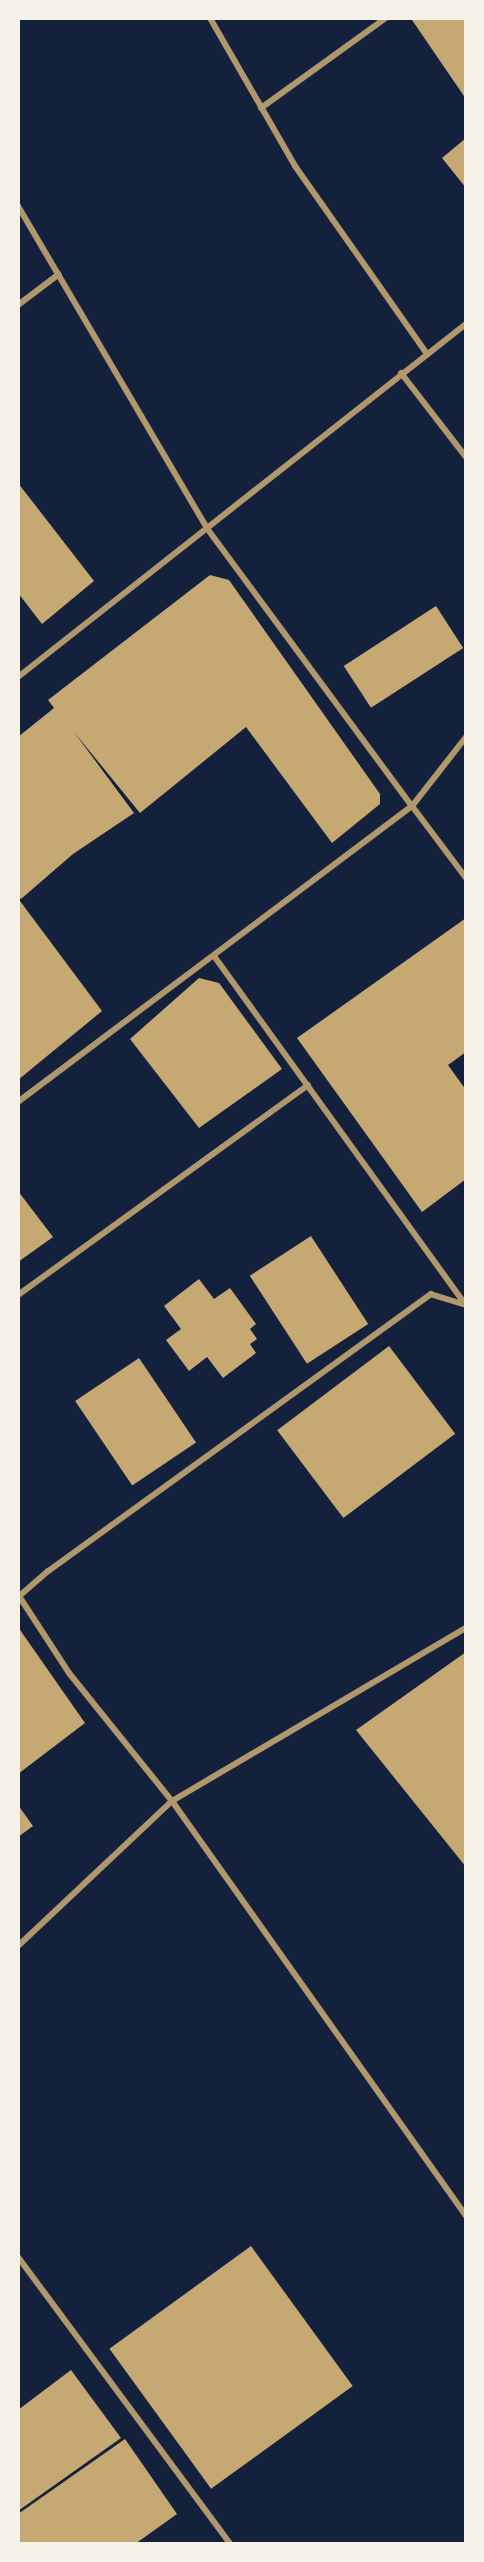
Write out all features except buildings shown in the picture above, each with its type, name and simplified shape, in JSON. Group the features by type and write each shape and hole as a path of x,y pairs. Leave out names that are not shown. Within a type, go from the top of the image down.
{"street":[{"path":"210,18 295,166 427,354"},
{"path":"261,108 386,18"},
{"path":"18,206 206,527 466,878"},
{"path":"18,305 59,274"},
{"path":"18,677 466,324"},
{"path":"401,373 466,457"},
{"path":"18,1102 412,806 466,737"},
{"path":"214,956 466,1305"},
{"path":"18,1295 308,1085"},
{"path":"466,1305 431,1294 48,1571 18,1596 69,1673 172,1801 466,2216"},
{"path":"18,1946 172,1801 466,1628"},
{"path":"18,2257 230,2544"}]}
